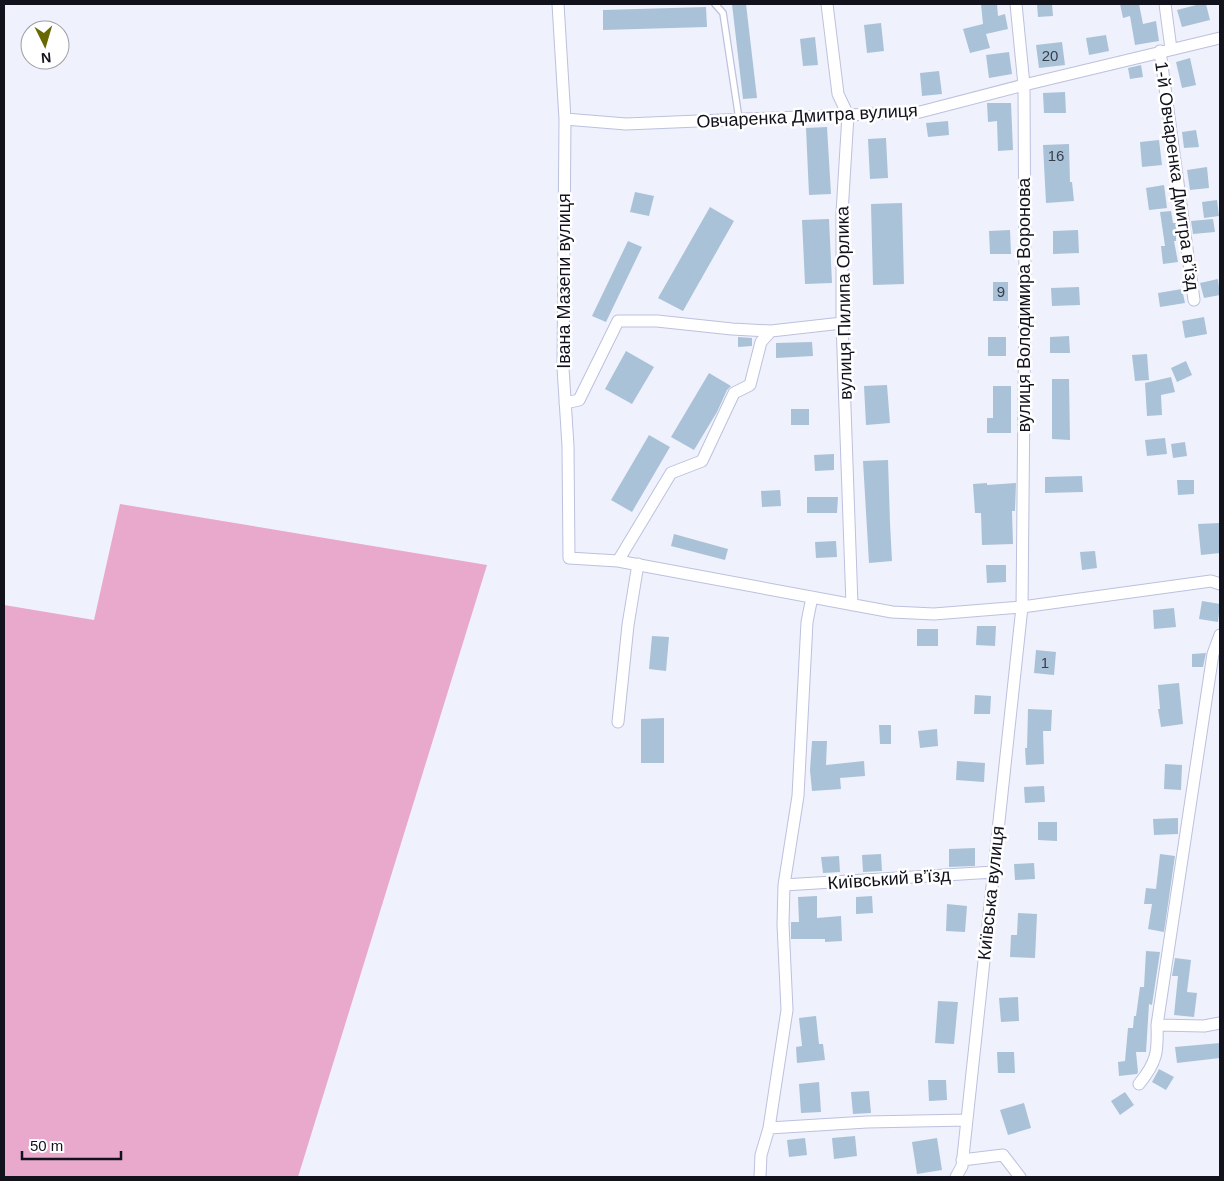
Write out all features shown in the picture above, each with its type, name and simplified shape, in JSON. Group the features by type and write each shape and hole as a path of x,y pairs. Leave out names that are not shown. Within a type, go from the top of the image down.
{"street":[{"name":"Івана Мазепи вулиця","path":"558,4 565,119 563,368 568,446 569,558 618,561"},
{"name":"вулиця Пилипа Орлика","path":"827,4 838,94 848,115 842,213 842,323 852,605"},
{"name":"вулиця Володимира Воронова","path":"1016,4 1024,85 1025,300 1022,607"},
{"path":"1165,4 1172,49"},
{"name":"Овчаренка Дмитра вулиця","path":"565,119 626,124 920,112 1160,51 1220,38"},
{"name":"1-й Овчаренка Дмитра в’їзд","path":"1160,51 1194,300"},
{"path":"565,403 579,400 618,321 657,321 771,331 842,323"},
{"path":"771,331 761,342 750,385 734,393 702,461 671,473 618,561 892,612 934,614 1022,607 1210,581 1220,584"},
{"path":"618,722 628,625 638,564"},
{"path":"760,1177 760,1156 769,1128 787,1010 783,924 784,885 798,796 807,622 812,597"},
{"name":"Київська вулиця","path":"956,1177 962,1166 1022,607"},
{"path":"1140,1084 1151,1069 1158,1046 1156,1025 1213,654 1220,635"},
{"name":"Київський в’їзд","path":"784,885 994,872"},
{"path":"1156,1025 1204,1026 1220,1023"},
{"path":"769,1128 867,1122 967,1120"},
{"path":"962,1160 1003,1155 1020,1177"}],"lane":[{"path":"715,4 723,13 739,119"}],"shaded area":[{"path":"120,504 487,565 298,1177 4,1177 4,605 94,620"}],"building":[{"path":"732,4 746,4 757,98 743,99"},
{"path":"981,4 997,4 998,16 1005,14 1008,29 986,34 990,48 970,53 963,29 983,24"},
{"path":"1037,4 1052,4 1053,16 1038,17"},
{"path":"1120,4 1139,4 1143,24 1156,21 1159,41 1135,45 1130,16 1123,18"},
{"path":"1206,4 1210,20 1182,27 1177,10"},
{"path":"706,7 707,27 603,30 603,10"},
{"path":"881,23 884,51 867,53 864,25"},
{"path":"1106,35 1109,51 1089,55 1086,38"},
{"path":"815,37 818,65 803,66 800,39"},
{"path":"1062,42 1065,65 1039,68 1036,45"},
{"path":"1009,52 1012,74 989,78 986,55"},
{"path":"1190,58 1196,85 1182,88 1176,62"},
{"path":"1141,65 1143,77 1130,79 1128,68"},
{"path":"939,71 942,94 922,96 920,73"},
{"path":"1065,92 1066,113 1044,113 1043,93"},
{"path":"987,103 1011,103 1013,150 998,151 997,121 988,122"},
{"path":"948,121 949,135 928,137 926,123"},
{"path":"827,127 831,194 809,195 806,128"},
{"path":"1196,130 1199,147 1184,148 1182,132"},
{"path":"886,138 888,178 870,179 868,139"},
{"path":"1159,140 1162,165 1142,167 1140,142"},
{"path":"1069,144 1070,182 1072,182 1074,201 1046,203 1043,145"},
{"path":"1207,167 1209,188 1190,190 1187,170"},
{"path":"1164,185 1167,208 1149,210 1146,188"},
{"path":"635,192 654,196 649,216 630,212"},
{"path":"1217,200 1219,216 1204,218 1202,202"},
{"path":"902,203 904,284 873,285 871,204"},
{"path":"710,207 734,221 683,311 658,298"},
{"path":"1171,211 1173,223 1176,223 1178,236 1176,236 1176,241 1174,241 1178,262 1163,264 1161,246 1165,246 1160,212"},
{"path":"829,219 832,283 805,284 802,220"},
{"path":"1213,219 1215,232 1193,234 1191,221"},
{"path":"1010,230 1011,254 990,254 989,231"},
{"path":"1078,230 1079,253 1053,254 1053,231"},
{"path":"628,241 642,247 606,322 592,316"},
{"path":"1218,279 1220,295 1204,298 1200,283"},
{"path":"993,282 1008,282 1008,301 993,301"},
{"path":"1079,287 1080,305 1052,306 1051,288"},
{"path":"1182,289 1185,303 1160,307 1158,293"},
{"path":"1204,317 1207,334 1185,338 1182,321"},
{"path":"1069,336 1070,353 1050,353 1050,337"},
{"path":"738,337 752,338 752,346 738,347"},
{"path":"988,337 1006,337 1006,356 988,356"},
{"path":"812,342 813,356 776,358 776,343"},
{"path":"626,351 654,367 632,404 605,389"},
{"path":"1147,354 1149,380 1135,381 1132,355"},
{"path":"1186,361 1192,375 1177,382 1171,368"},
{"path":"709,373 731,386 694,450 671,437"},
{"path":"1171,377 1175,392 1161,395 1162,415 1147,416 1145,383"},
{"path":"1052,379 1069,379 1070,440 1052,439"},
{"path":"887,385 890,423 866,425 864,386"},
{"path":"993,386 1011,386 1011,433 987,433 987,418 993,418"},
{"path":"791,409 809,409 809,425 791,425"},
{"path":"649,435 670,447 632,512 611,500"},
{"path":"1165,438 1167,454 1147,456 1145,440"},
{"path":"1185,442 1187,456 1173,458 1171,444"},
{"path":"834,454 834,470 815,471 814,455"},
{"path":"888,460 892,561 869,563 863,461"},
{"path":"1082,476 1083,492 1045,493 1045,477"},
{"path":"1177,480 1194,480 1194,494 1178,495"},
{"path":"987,483 987,485 1016,483 1015,511 1012,511 1013,544 982,545 981,513 975,513 973,484"},
{"path":"780,490 781,506 762,507 761,491"},
{"path":"807,497 838,497 837,513 807,513"},
{"path":"1220,523 1220,553 1201,555 1198,524"},
{"path":"674,534 728,549 725,560 671,546"},
{"path":"836,541 837,557 816,558 815,542"},
{"path":"1095,551 1097,568 1082,570 1080,552"},
{"path":"986,565 1006,565 1006,582 987,583"},
{"path":"1202,601 1220,604 1218,622 1199,619"},
{"path":"1174,608 1176,627 1154,629 1153,610"},
{"path":"977,626 996,626 995,646 976,645"},
{"path":"917,629 938,629 938,646 917,646"},
{"path":"652,636 669,637 666,671 649,669"},
{"path":"1036,650 1056,652 1054,675 1034,673"},
{"path":"1206,653 1203,667 1192,667 1192,654"},
{"path":"1179,683 1183,724 1161,727 1158,709 1160,709 1158,685"},
{"path":"975,695 991,696 990,714 974,714"},
{"path":"1028,709 1052,710 1051,731 1043,731 1044,764 1026,765 1025,748 1027,748"},
{"path":"664,718 664,763 641,763 641,719"},
{"path":"879,725 891,725 891,744 880,744"},
{"path":"937,729 938,746 920,748 918,731"},
{"path":"812,741 827,741 826,765 864,761 865,776 840,778 841,789 812,791 810,770"},
{"path":"957,761 985,763 984,782 956,780"},
{"path":"1165,764 1182,765 1181,790 1164,789"},
{"path":"1044,786 1045,802 1025,803 1024,787"},
{"path":"1178,818 1178,834 1154,835 1153,819"},
{"path":"1038,822 1057,822 1057,841 1038,840"},
{"path":"975,848 975,866 949,867 949,849"},
{"path":"881,854 882,871 863,872 862,855"},
{"path":"1160,854 1175,856 1164,932 1148,929 1152,904 1144,904 1146,888 1156,889"},
{"path":"839,856 840,872 823,873 821,857"},
{"path":"1034,863 1035,879 1015,880 1014,864"},
{"path":"817,896 817,918 841,916 842,941 825,942 825,939 791,939 791,922 799,922 798,897"},
{"path":"872,896 873,913 856,914 856,897"},
{"path":"947,904 967,906 965,932 946,931"},
{"path":"1018,913 1037,914 1035,958 1010,957 1011,935 1017,935"},
{"path":"1146,951 1160,952 1152,1005 1149,1004 1146,1052 1136,1052 1137,1074 1119,1076 1118,1062 1125,1061 1128,1028 1133,1028 1140,987 1144,987"},
{"path":"1175,958 1191,960 1187,992 1197,993 1194,1017 1174,1015 1178,976 1172,976"},
{"path":"1018,997 1019,1021 1001,1022 999,998"},
{"path":"938,1001 958,1002 954,1044 935,1043"},
{"path":"816,1016 819,1044 823,1044 825,1060 797,1063 796,1047 802,1046 799,1018"},
{"path":"1220,1043 1220,1058 1177,1063 1175,1047"},
{"path":"997,1052 1014,1052 1015,1073 998,1073"},
{"path":"1159,1069 1174,1077 1166,1090 1152,1082"},
{"path":"928,1080 946,1080 947,1100 929,1101"},
{"path":"819,1082 821,1112 801,1113 799,1084"},
{"path":"869,1091 871,1113 853,1114 851,1092"},
{"path":"1125,1092 1134,1105 1120,1115 1111,1101"},
{"path":"1024,1103 1031,1128 1008,1135 1000,1110"},
{"path":"855,1136 857,1156 834,1159 832,1138"},
{"path":"805,1138 807,1155 789,1157 787,1140"},
{"path":"937,1138 942,1170 917,1174 912,1142"}]}
